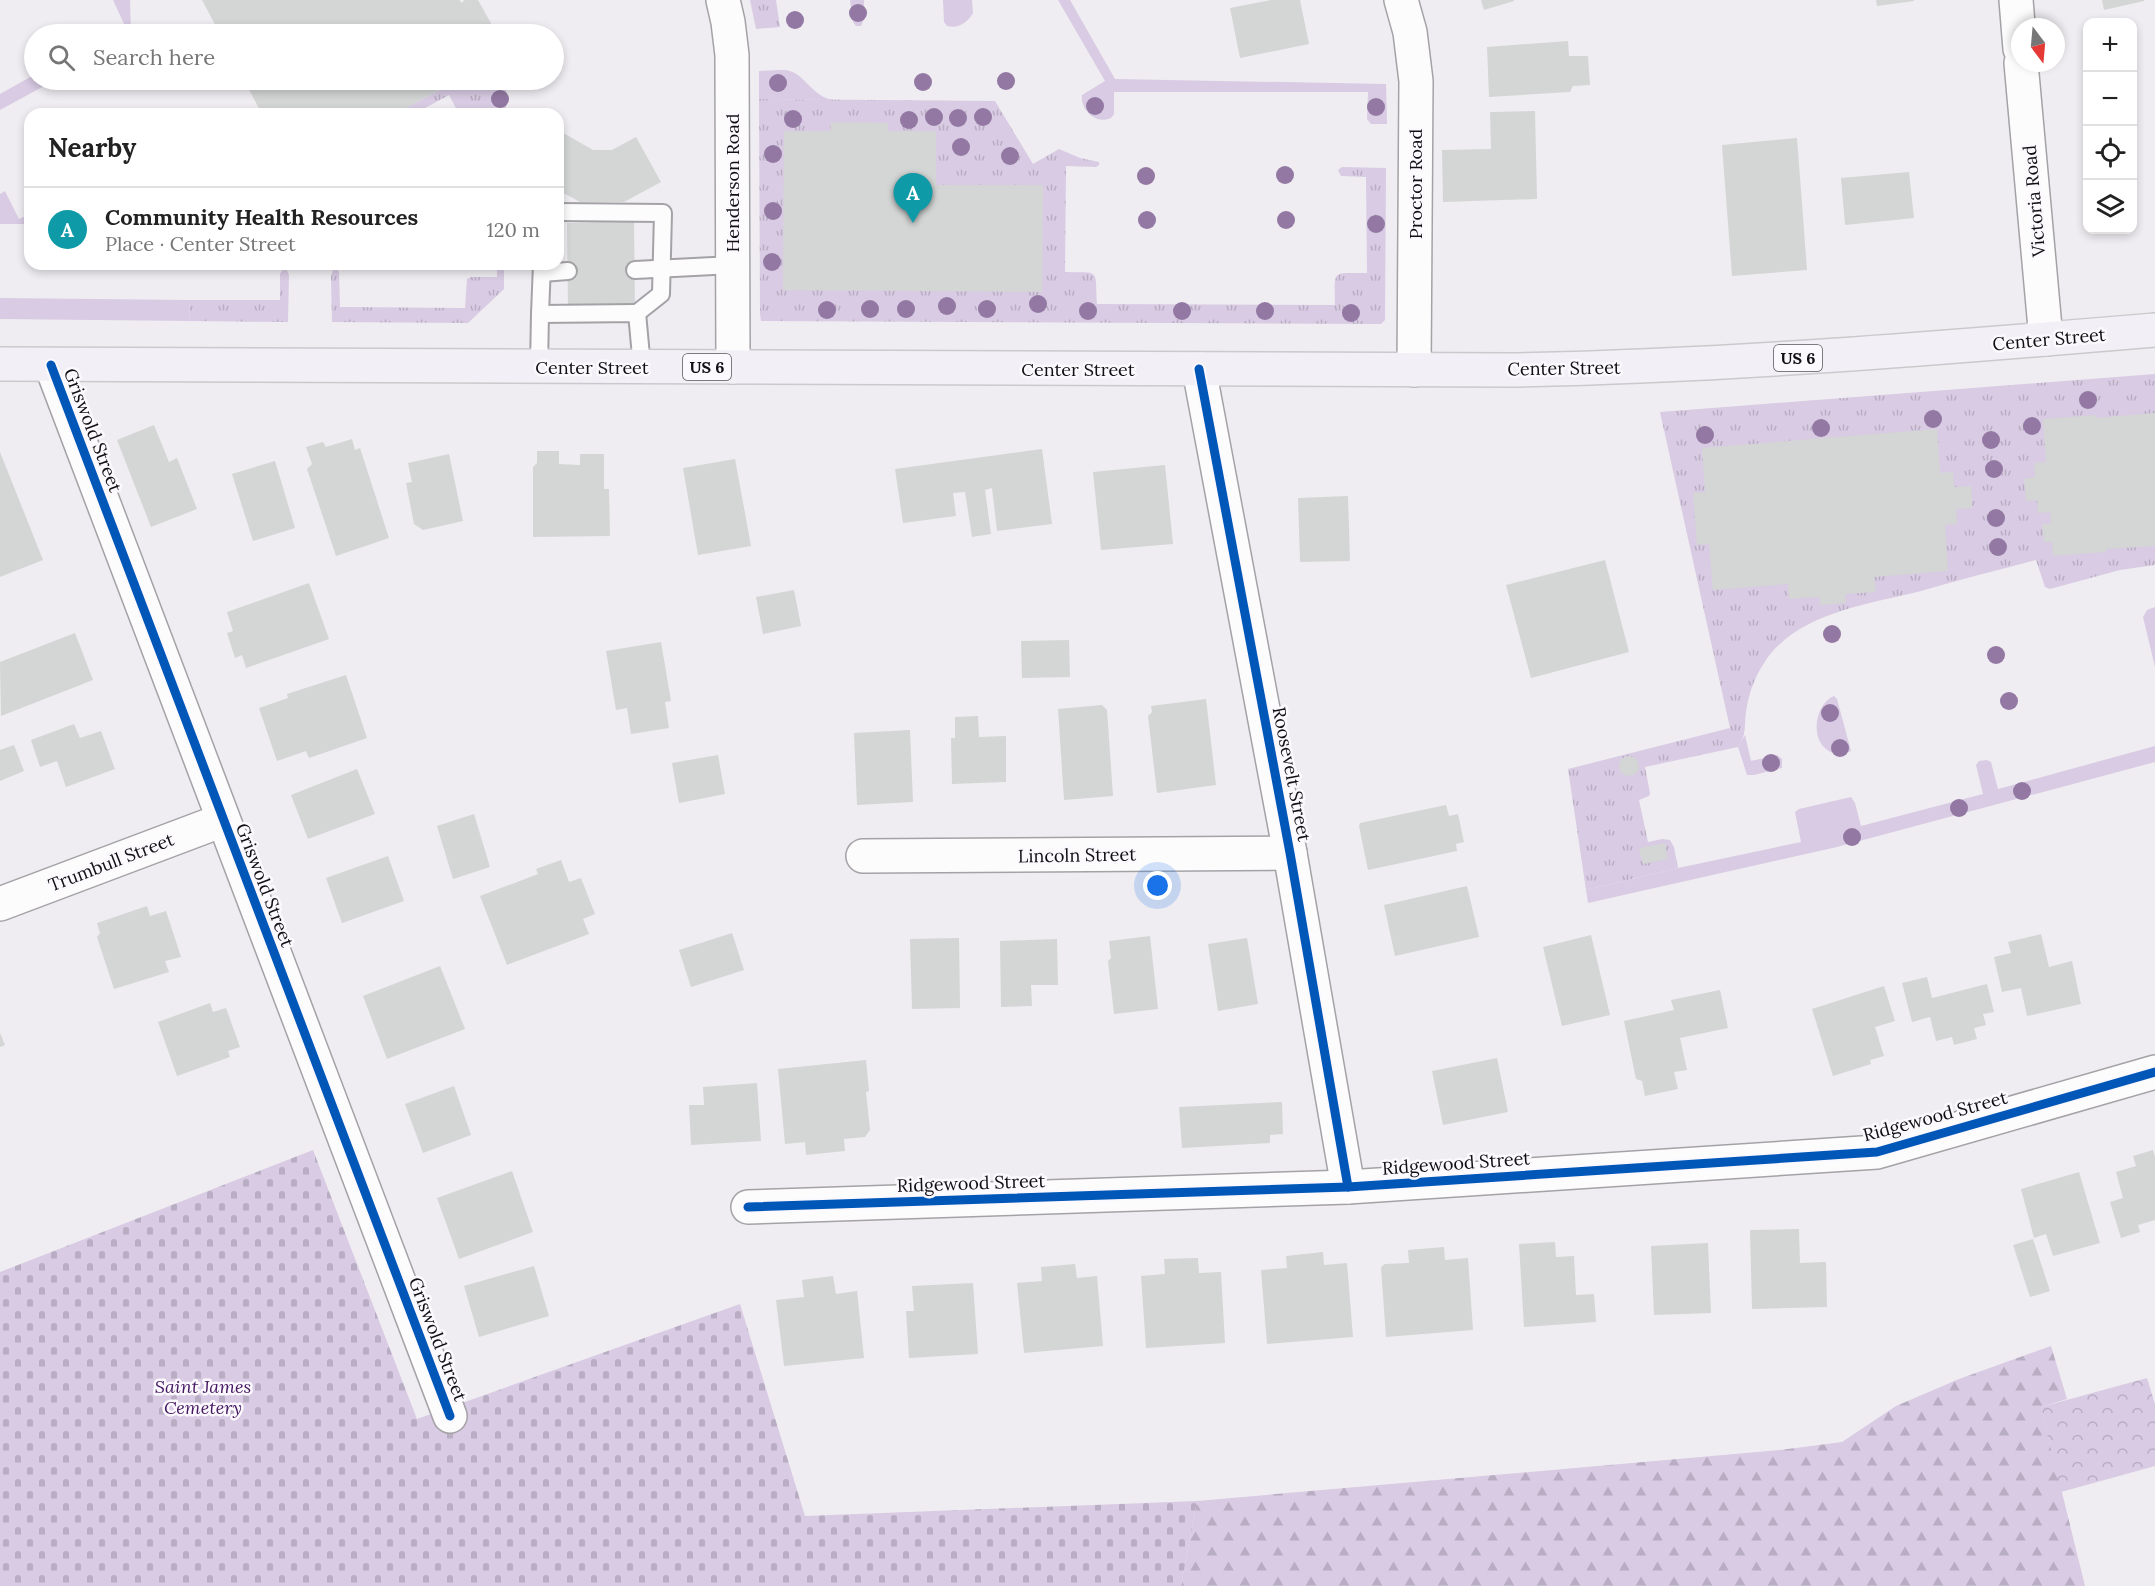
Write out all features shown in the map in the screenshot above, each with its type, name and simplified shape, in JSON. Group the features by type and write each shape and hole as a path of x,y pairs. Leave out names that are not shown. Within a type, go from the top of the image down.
{"main road":[{"name":"Center Street","path":"0,364 1414,370 1676,365 1803,358 2155,330"}],"street":[{"name":"Henderson Road","path":"723,0 732,55 733,367"},
{"name":"Proctor Road","path":"1401,0 1410,32 1416,81 1414,370"},
{"path":"2016,0 2017,18"},
{"name":"Victoria Road","path":"2022,72 2046,339"},
{"name":"Griswold Street","path":"51,365 450,1416"},
{"name":"Roosevelt Street","path":"1198,369 1290,853 1348,1187"},
{"name":"Trumbull Street","path":"0,904 223,820"},
{"name":"Lincoln Street","path":"863,856 1290,853"},
{"name":"Ridgewood Street","path":"748,1207 1348,1187 1877,1152 2155,1072"}],"lane":[{"path":"540,314 637,313 661,294 663,213 564,212"},
{"path":"635,270 733,265"},
{"path":"539,366 542,270"},
{"path":"559,270 568,271"},
{"path":"637,313 642,367"}],"green space":[{"path":"113,0 130,0 131,24 124,24"},
{"path":"750,0 776,0 780,27 756,29"},
{"path":"850,0 864,0 864,19 861,26 856,26 853,22"},
{"path":"943,0 972,0 973,13 962,24 955,27 947,26 944,22"},
{"path":"1058,0 1070,0 1115,79 1386,84 1387,124 1371,124 1367,119 1368,92 1114,92 1114,114 1105,120 1095,118 1086,111 1082,95 1105,81"},
{"path":"782,70 796,74 819,94 834,100 759,99 759,71"},
{"path":"24,81 24,90 37,90 0,110 0,94"},
{"path":"440,90 506,90 506,108 456,108 449,95 425,108 405,108"},
{"path":"759,99 995,101 1033,164 1059,149 1080,158 1099,162 1096,167 1066,166 1065,272 1085,272 1094,275 1097,304 1335,305 1335,284 1338,275 1367,273 1366,177 1341,176 1338,170 1342,167 1386,168 1385,320 1381,324 761,321"},
{"path":"5,191 19,219 24,217 24,224 0,224 0,194"},
{"path":"282,270 287,270 289,275 288,322 190,321 189,300 280,300 280,274"},
{"path":"333,270 339,272 340,307 465,308 467,279 497,277 497,270 504,270 504,289 468,323 332,322 331,277"},
{"path":"0,298 189,300 190,321 0,319"},
{"path":"2155,374 2155,565 2120,570 2050,589 2045,587 2036,560 1838,612 1799,630 1782,642 1760,670 1749,697 1744,734 1738,747 1645,767 1650,793 1649,796 1639,800 1648,842 1670,840 1674,847 1678,868 1586,890 1568,769 1730,728 1660,412"},
{"path":"2155,607 2155,667 2143,617 2147,610"},
{"path":"1834,696 1837,699 1851,751 1839,756 1825,748 1817,733 1820,711 1823,705"},
{"path":"1745,735 1751,761 1777,755 1782,759 1782,768 1747,775 1738,747"},
{"path":"2155,746 2155,762 1837,847 1588,903 1586,890 1801,842 1795,812 1799,809 1851,797 1855,803 1861,826 1983,794 1976,765 1979,761 1991,762 1998,789"},
{"name":"Saint James Cemetery","path":"313,1150 417,1419 740,1304 805,1516 1197,1501 1181,1586 0,1586 0,1272"},
{"path":"2051,1346 2067,1399 2041,1407 2085,1586 1181,1586 1197,1501 1780,1450 1842,1442 1896,1406 1959,1379"},
{"path":"2147,1378 2155,1404 2155,1466 2061,1492 2041,1407"}],"building":[{"path":"202,0 460,0 461,3 465,0 478,0 491,24 215,24"},
{"path":"1271,0 1300,0 1309,44 1240,58 1230,8"},
{"path":"1481,0 1514,0 1514,1 1484,10"},
{"path":"1876,0 1914,0 1914,1 1877,6"},
{"path":"2102,0 2144,0 2144,1 2104,10"},
{"path":"1568,41 1569,56 1588,56 1590,85 1573,86 1570,92 1489,97 1487,47"},
{"path":"249,90 440,90 405,108 259,108"},
{"path":"1535,111 1537,199 1443,202 1442,150 1491,149 1490,112"},
{"path":"831,122 888,123 888,131 936,131 936,185 1043,185 1042,292 783,290 784,131 831,131"},
{"path":"564,133 593,150 612,150 636,137 661,182 624,202 580,202 564,193"},
{"path":"1797,138 1807,270 1732,276 1722,145"},
{"path":"1909,172 1914,218 1845,225 1841,178"},
{"path":"634,221 635,308 568,310 567,223"},
{"path":"2155,413 2155,546 2053,556 2052,542 2044,542 2042,524 2051,523 2050,512 2038,513 2037,500 2026,501 2024,479 2035,477 2034,463 2046,462 2043,419"},
{"path":"154,425 169,462 177,458 197,509 151,527 117,440"},
{"path":"1937,429 1940,473 1953,472 1954,487 1971,486 1972,496 1972,508 1956,509 1957,524 1945,525 1948,571 1874,577 1876,592 1845,594 1846,603 1820,605 1820,597 1789,599 1788,584 1713,590 1709,544 1697,545 1693,493 1705,492 1702,448"},
{"path":"352,439 355,450 360,448 389,538 336,556 307,469 312,464 306,447 323,442 326,447"},
{"path":"1042,449 1052,524 997,531 992,488 985,490 991,534 972,537 965,492 953,493 956,516 903,523 895,469"},
{"path":"537,451 559,451 559,464 580,465 580,454 604,454 604,489 609,489 610,536 533,537 533,467 537,463"},
{"path":"0,452 43,560 0,577"},
{"path":"449,454 463,521 423,530 414,524 406,483 412,482 408,463"},
{"path":"735,459 751,546 698,555 683,468"},
{"path":"275,461 295,528 253,541 232,474"},
{"path":"1165,465 1173,544 1101,550 1093,472"},
{"path":"1348,496 1350,561 1300,562 1298,498"},
{"path":"1605,560 1629,652 1531,678 1506,585"},
{"path":"309,583 329,639 246,668 242,655 235,658 227,633 233,631 227,612"},
{"path":"794,590 801,626 763,634 756,597"},
{"path":"75,633 93,680 1,716 0,662"},
{"path":"1069,640 1070,677 1022,678 1021,641"},
{"path":"661,642 671,701 665,702 669,728 631,734 627,708 616,710 606,651"},
{"path":"346,675 367,738 309,758 306,751 277,761 259,708 288,698 287,694"},
{"path":"1206,699 1216,785 1157,793 1148,716 1152,712 1151,706"},
{"path":"1102,705 1107,710 1113,796 1064,800 1058,709"},
{"path":"978,716 979,737 1006,736 1006,782 952,784 951,738 955,738 955,717"},
{"path":"74,724 80,738 101,731 115,769 66,787 57,761 40,767 31,740"},
{"path":"910,730 913,802 857,805 854,733"},
{"path":"14,745 24,771 0,781 0,750"},
{"path":"718,755 725,794 679,803 672,763"},
{"path":"1629,756 1636,759 1639,766 1636,773 1629,776 1622,773 1619,766 1622,759"},
{"path":"357,769 375,814 308,839 291,795"},
{"path":"1446,805 1449,816 1458,814 1464,842 1456,844 1457,851 1368,870 1360,823"},
{"path":"474,814 490,867 453,879 437,826"},
{"path":"1665,843 1668,859 1643,864 1639,848"},
{"path":"388,856 404,901 342,923 326,878"},
{"path":"561,860 569,882 581,878 595,914 583,919 589,934 507,965 480,896 538,874 536,869"},
{"path":"1467,886 1479,937 1395,956 1384,905"},
{"path":"147,906 150,916 166,911 181,957 165,961 169,972 114,989 97,937 100,933 97,923"},
{"path":"732,933 744,970 691,987 679,950"},
{"path":"2041,934 2049,967 2072,961 2081,1004 2027,1016 2021,988 2002,992 1994,957 2011,953 2008,942"},
{"path":"1591,935 1610,1015 1562,1026 1543,947"},
{"path":"1150,936 1158,1009 1114,1014 1108,961 1111,958 1109,941"},
{"path":"959,938 960,1008 912,1009 910,939"},
{"path":"1247,938 1258,1004 1218,1011 1208,944"},
{"path":"1057,939 1058,985 1031,985 1032,1006 1001,1007 1000,941"},
{"path":"440,966 465,1029 387,1059 363,996"},
{"path":"1927,977 1932,998 1987,984 1994,1012 1983,1014 1986,1025 1974,1028 1977,1039 1954,1045 1952,1037 1936,1041 1930,1017 1912,1022 1902,983"},
{"path":"1884,986 1895,1021 1875,1027 1884,1056 1870,1060 1871,1064 1833,1076 1812,1009"},
{"path":"1720,990 1728,1028 1680,1038 1687,1070 1674,1072 1678,1089 1645,1096 1642,1081 1636,1079 1624,1021 1674,1010 1671,1000"},
{"path":"210,1003 213,1012 226,1008 240,1047 228,1051 230,1057 177,1076 158,1022"},
{"path":"0,1033 5,1045 0,1047"},
{"path":"1497,1058 1508,1112 1443,1125 1432,1071"},
{"path":"866,1060 869,1091 866,1092 870,1130 865,1137 844,1139 845,1151 806,1155 805,1142 785,1144 778,1069"},
{"path":"757,1083 761,1141 691,1145 689,1105 704,1105 703,1087"},
{"path":"454,1086 471,1135 423,1153 405,1104"},
{"path":"1282,1102 1283,1134 1270,1135 1270,1143 1182,1148 1179,1107"},
{"path":"2153,1150 2155,1220 2138,1225 2140,1232 2121,1238 2110,1202 2123,1198 2116,1172 2136,1166 2133,1156"},
{"path":"512,1171 533,1232 459,1259 437,1198"},
{"path":"2079,1172 2100,1243 2053,1256 2046,1234 2034,1238 2021,1189"},
{"path":"1799,1229 1800,1263 1826,1262 1827,1307 1752,1309 1750,1230"},
{"path":"2033,1239 2050,1291 2030,1297 2013,1245"},
{"path":"1555,1242 1556,1257 1574,1256 1576,1295 1594,1294 1596,1322 1524,1327 1519,1244"},
{"path":"1708,1243 1711,1313 1654,1315 1651,1246"},
{"path":"1444,1247 1445,1260 1468,1258 1473,1330 1386,1337 1381,1267 1385,1264 1409,1263 1408,1250"},
{"path":"1323,1252 1324,1265 1347,1263 1353,1337 1267,1344 1261,1270 1287,1268 1286,1256"},
{"path":"1198,1258 1199,1273 1221,1272 1225,1343 1146,1348 1141,1276 1165,1274 1164,1259"},
{"path":"1075,1264 1077,1278 1097,1276 1103,1346 1024,1353 1017,1283 1042,1281 1041,1267"},
{"path":"534,1266 549,1316 479,1337 464,1286"},
{"path":"833,1276 836,1294 857,1291 864,1358 784,1366 776,1300 804,1297 802,1280"},
{"path":"973,1283 978,1354 909,1358 906,1311 914,1311 912,1286"}],"cycle path":[{"path":"51,365 450,1416"},
{"path":"1199,369 1290,853 1348,1187"},
{"path":"748,1207 1348,1187 1877,1152 2155,1072"}],"place":[{"name":"Community Health Resources","path":"913,223"}]}
